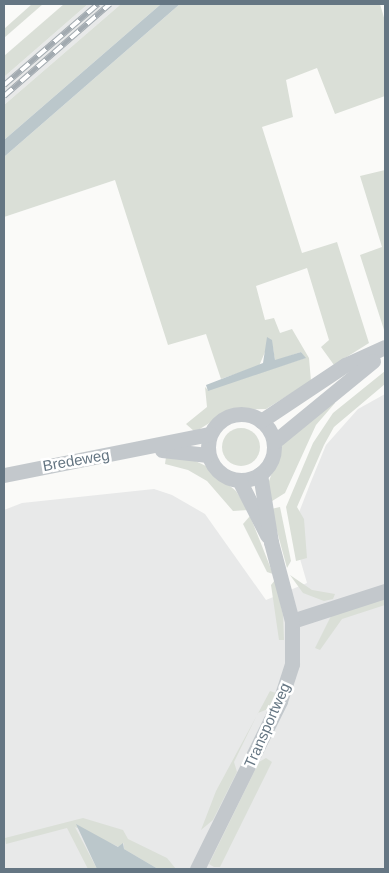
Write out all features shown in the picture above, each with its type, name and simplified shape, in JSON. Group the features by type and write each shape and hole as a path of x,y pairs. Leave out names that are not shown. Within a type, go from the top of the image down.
{"street":[{"path":"261,421 274,442 272,460 260,474 239,480 220,473 208,455 210,434 233,415 261,421 345,365 385,347"},
{"path":"274,442 354,372 385,352"},
{"name":"Bredeweg","path":"4,475 62,461 148,449 210,434"},
{"name":"Bredeweg","path":"148,449 208,455"},
{"name":"Transportweg","path":"197,869 288,684 292,621 271,542 260,474"},
{"name":"Transportweg","path":"239,480 271,542"},
{"path":"292,621 385,591"}],"shaded area":[{"path":"32,4 43,4 4,38 4,29"},
{"path":"64,4 88,4 4,77 4,56"},
{"path":"88,4 121,4 4,105 4,77"},
{"path":"121,4 161,4 4,140 4,105"},
{"path":"161,4 180,4 4,157 4,140"},
{"path":"180,4 380,4 385,21 385,96 335,114 317,68 286,80 293,117 262,127 302,253 337,242 369,343 334,365 321,347 329,340 307,268 256,286 265,320 274,318 280,333 292,329 309,358 311,381 266,409 230,410 195,432 186,424 207,407 205,387 208,390 305,358 301,352 275,361 273,348 265,352 259,366 221,379 206,334 168,345 115,180 4,217 4,157"},
{"path":"385,170 385,333 360,255 382,247 360,176"},
{"path":"267,337 272,340 275,360 301,352 306,358 208,391 206,385 263,363"},
{"path":"385,371 385,384 334,427 324,445 297,507 304,519 307,558 296,561 286,507 313,443 333,413"},
{"path":"385,394 385,869 4,869 4,510 22,503 154,489 172,495 205,514 266,600 307,583 296,545 298,515 326,445 358,409"},
{"path":"332,398 335,403 316,425 285,493 269,503 269,481 283,443"},
{"path":"241,428 248,429 254,434 259,440 259,454 254,460 248,465 241,466 234,465 228,460 223,454 222,447 223,440 228,434 234,429"},
{"path":"166,457 189,458 206,466 236,491 248,510 233,511 207,481 188,470 165,464"},
{"path":"280,507 291,561 287,568 271,509"},
{"path":"250,516 273,574 267,572 243,524"},
{"path":"290,575 312,590 335,594 333,599 324,601 303,593"},
{"path":"275,580 283,615 284,640 279,640 271,585"},
{"path":"385,598 385,605 342,619 320,650 315,648 331,616"},
{"path":"270,691 276,693 268,709 258,713"},
{"path":"257,715 234,762 237,772 213,820 201,830 216,791"},
{"path":"266,758 272,762 220,867 214,867 209,864 259,762"},
{"path":"83,818 123,830 128,839 167,858 176,869 158,869 124,849 124,843 119,847 75,827 97,869 88,869 67,828 6,844 5,838"},
{"path":"76,824 118,847 123,843 124,849 158,869 97,869"}],"railway":[{"path":"4,85 98,4"},
{"path":"4,96 110,4"}]}
